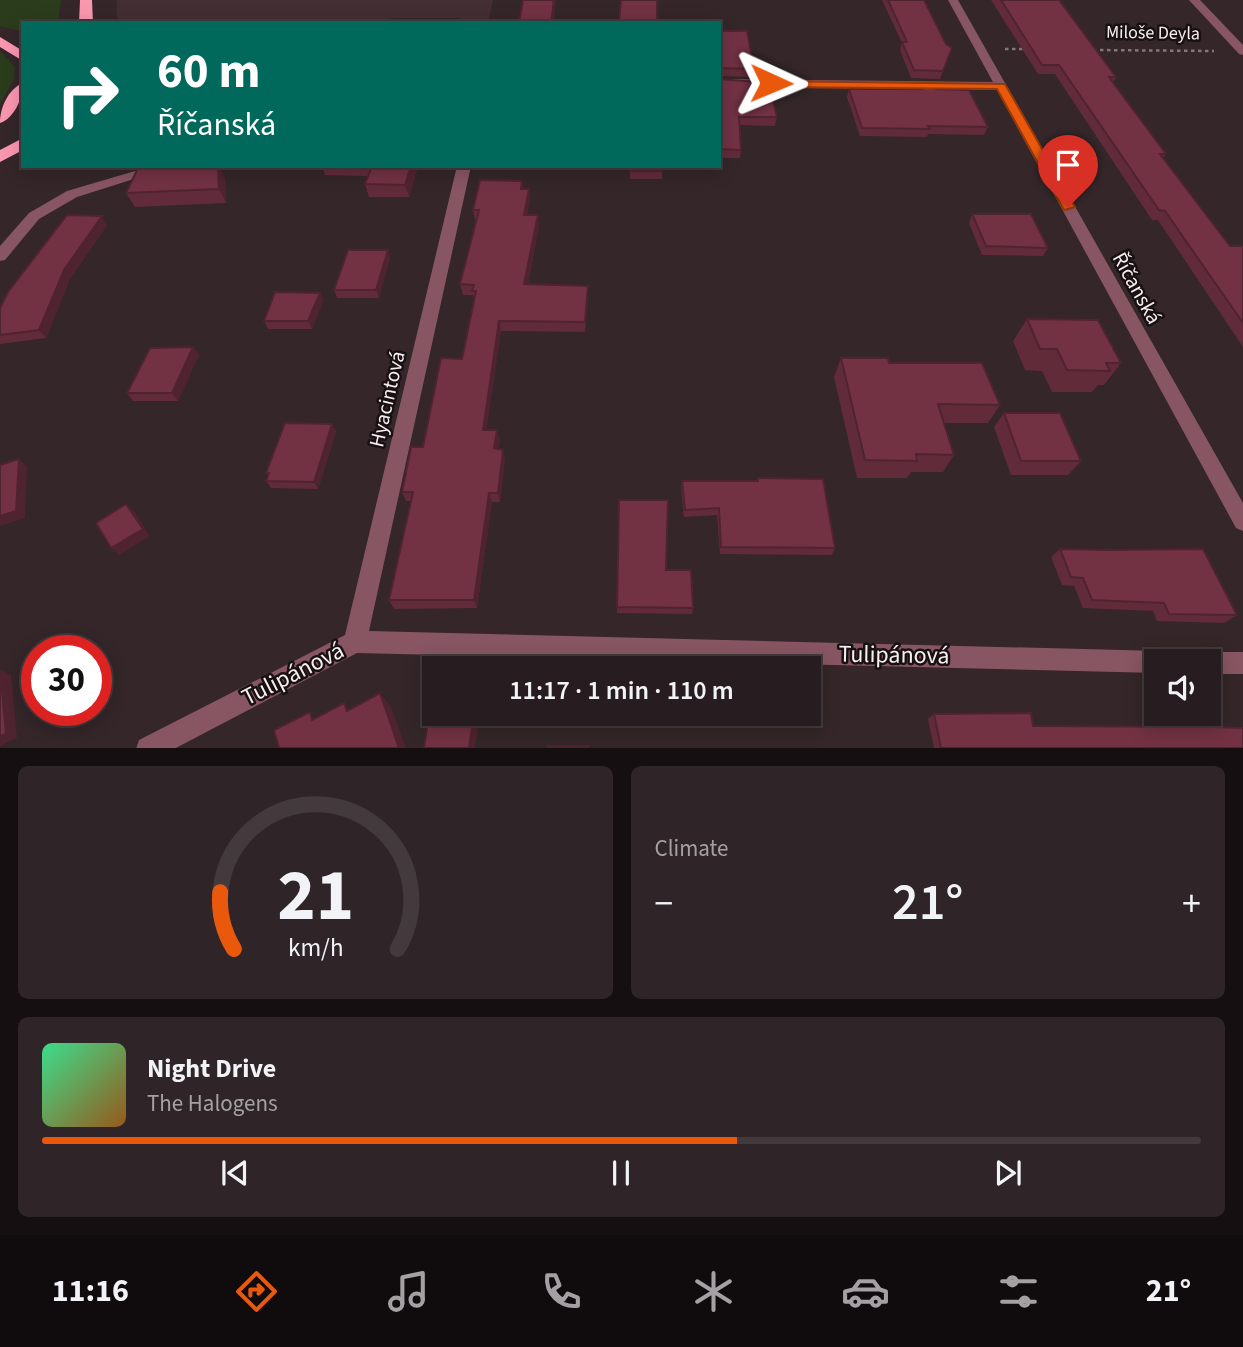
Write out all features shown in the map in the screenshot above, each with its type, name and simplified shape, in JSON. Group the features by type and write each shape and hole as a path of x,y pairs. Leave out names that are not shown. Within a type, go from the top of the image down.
{"highway":[{"path":"86,0 86,21"},
{"path":"0,41 21,56"},
{"path":"0,118 21,90"},
{"path":"0,157 21,144"}],"street":[{"name":"Říčanská","path":"953,0 1243,522"},
{"path":"1194,0 1240,46"},
{"path":"721,83 1001,86"},
{"path":"0,256 34,216 72,194 161,168"},
{"name":"Hyacintová","path":"355,642 464,168"},
{"name":"Tulipánová","path":"148,748 355,642 1144,662"},
{"path":"1221,663 1243,663"}],"path":[{"name":"Miloše Deyla","path":"1090,50 1240,46"},
{"path":"980,48 1035,49"}],"shaded area":[{"path":"117,0 493,0 488,21 395,18 366,21 118,21"}],"green space":[{"path":"0,0 61,0 58,21 21,21 21,31 0,26"},
{"path":"0,51 15,67 14,79 0,104"}],"building":[{"path":"523,0 554,0 551,21 519,21"},
{"path":"621,0 657,0 657,21 619,21"},
{"path":"888,0 924,0 946,44 952,48 943,71 914,70 902,42 907,42"},
{"path":"1001,0 1059,0 1116,77 1109,77 1166,154 1160,154 1230,246 1243,246 1243,323 1165,211 1159,210 1059,65 1042,65"},
{"path":"721,31 747,31 754,69 721,68"},
{"path":"721,79 757,82 758,88 770,88 777,117 739,117 741,150 721,149"},
{"path":"919,84 938,84 936,89 969,90 988,127 862,128 849,89 922,89"},
{"path":"138,168 218,168 219,189 126,193"},
{"path":"371,168 410,168 405,185 365,184"},
{"path":"630,168 662,168 662,171 630,171"},
{"path":"480,180 522,181 521,189 529,189 524,215 538,215 524,284 588,286 585,322 499,321 483,430 497,430 494,448 503,450 498,493 489,493 474,600 389,600 413,492 402,492 411,447 423,447 441,358 462,359 476,291 472,291 474,285 460,284 479,210 473,210"},
{"path":"972,214 1031,214 1048,248 986,246"},
{"path":"67,215 102,216 64,270 39,330 0,335 0,308 8,292"},
{"path":"348,250 388,250 376,290 334,290"},
{"path":"275,292 320,293 308,321 264,321"},
{"path":"1027,319 1098,320 1121,363 1106,363 1110,371 1067,370 1057,349 1040,349"},
{"path":"193,347 172,393 127,393 150,348"},
{"path":"841,358 888,358 889,363 982,363 1000,405 938,404 954,455 916,454 917,461 865,460"},
{"path":"1004,413 1060,413 1081,461 1021,461"},
{"path":"285,423 332,424 314,482 266,481 269,473 266,473"},
{"path":"19,459 16,511 0,516 0,465"},
{"path":"758,478 823,479 835,548 721,547 719,508 685,510 682,481 758,481"},
{"path":"619,500 668,500 666,570 691,570 693,608 617,607"},
{"path":"126,504 143,529 111,548 96,523"},
{"path":"1060,549 1203,549 1237,615 1169,614 1164,603 1092,600 1083,578 1071,577"},
{"path":"0,670 6,734 0,736"},
{"path":"380,693 399,748 279,748 274,730 310,712 312,720 344,703 347,711"},
{"path":"1031,713 1033,726 1243,728 1243,748 941,748 934,714"},
{"path":"427,726 472,726 469,748 424,748"},
{"path":"589,746 589,748 548,748"}],"route":[{"path":"771,83 1001,86 1068,207"}]}
